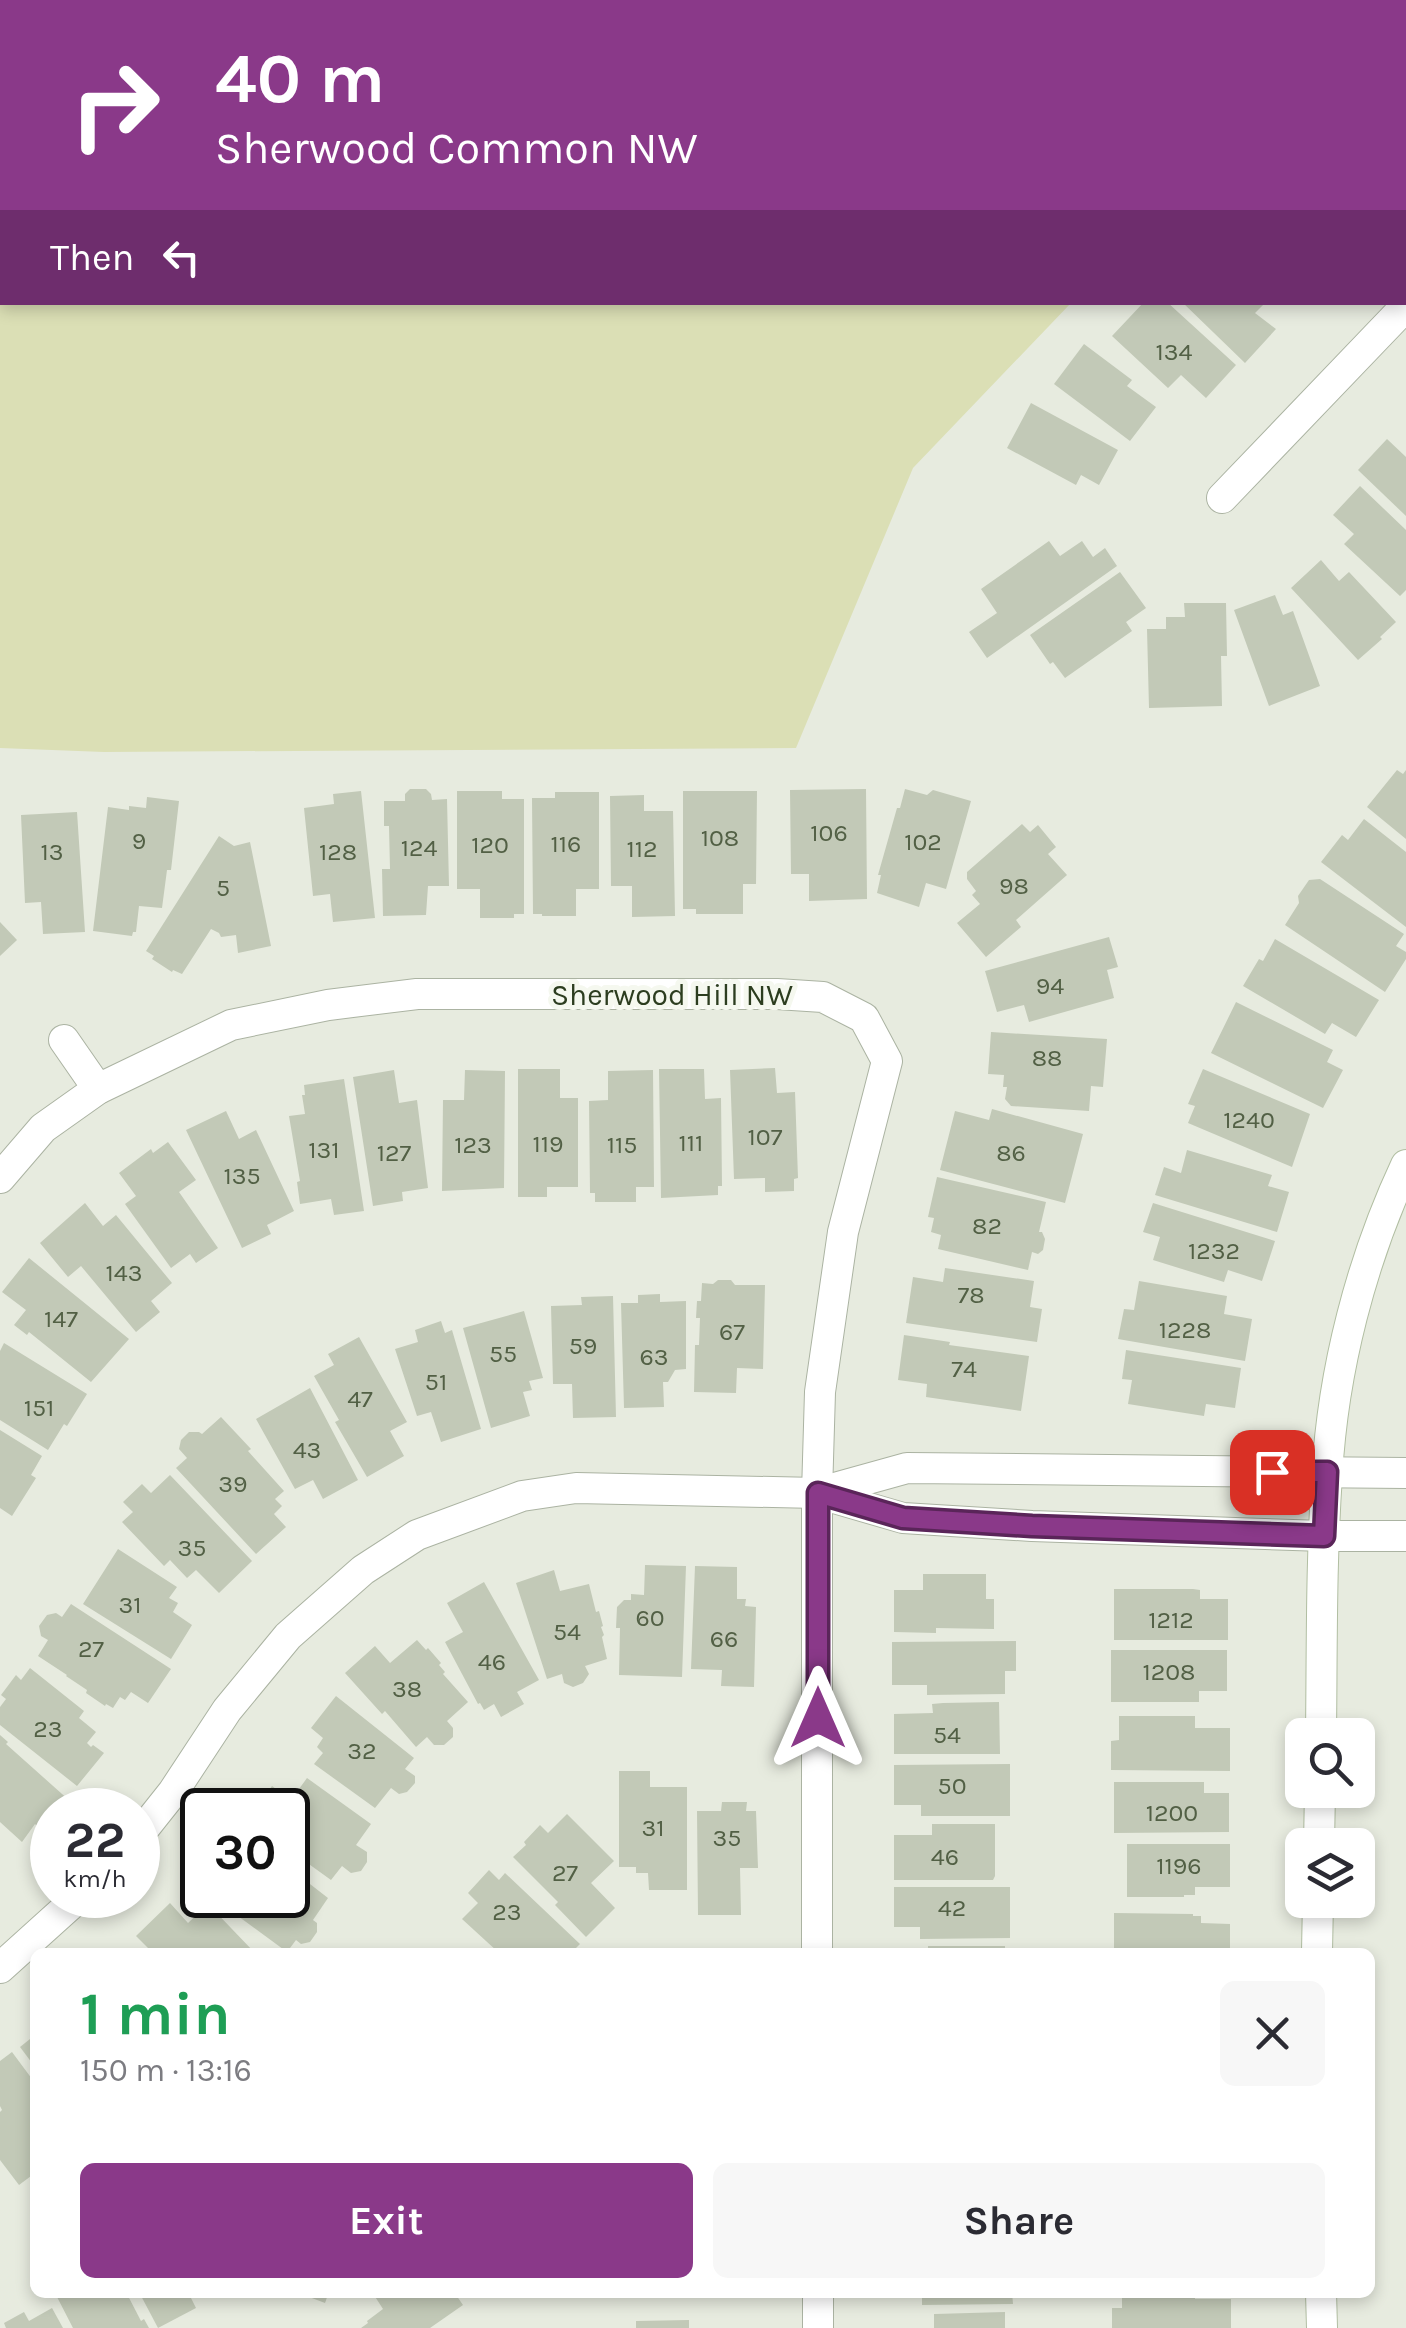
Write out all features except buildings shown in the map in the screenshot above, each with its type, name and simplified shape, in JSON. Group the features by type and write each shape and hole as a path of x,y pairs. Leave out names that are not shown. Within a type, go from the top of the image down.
{"street":[{"path":"1222,498 1406,306"},
{"name":"Sherwood Hill NW","path":"0,1178 42,1128 98,1090 231,1026 328,1005 417,994 807,996 823,997 864,1018 887,1061 843,1232 820,1392 818,1948"},
{"path":"64,1040 98,1090"},
{"path":"1320,1718 1324,1536 1335,1399 1370,1256 1406,1165"},
{"path":"818,1493 908,1468 1406,1472"},
{"path":"160,1808 227,1710 288,1636 363,1570 417,1536 522,1496 576,1488 818,1493 903,1518 1032,1526 1406,1536"},
{"path":"0,1968 55,1918"},
{"path":"1317,1948 1318,1918"},
{"path":"818,2298 818,2328"},
{"path":"1321,2298 1322,2328"}],"green space":[{"path":"0,305 1069,305 913,468 796,748 104,752 0,748"}],"route":[{"path":"818,1718 818,1493 903,1518 1324,1536 1327,1472 1272,1472"}]}
